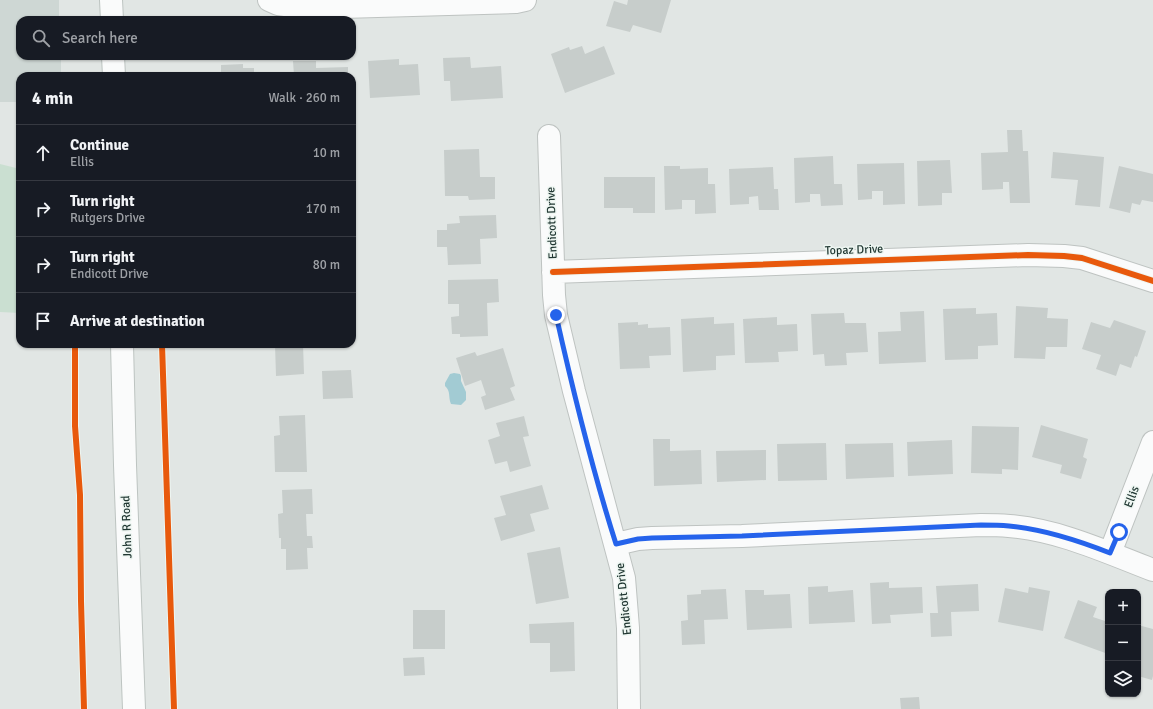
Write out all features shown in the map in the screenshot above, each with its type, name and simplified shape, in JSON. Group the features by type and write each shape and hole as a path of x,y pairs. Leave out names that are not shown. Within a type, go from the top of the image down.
{"street":[{"path":"111,0 112,16"},
{"path":"269,0 278,4 307,8 516,2 525,0"},
{"path":"113,60 114,72"},
{"name":"Endicott Drive","path":"549,136 553,272 556,315 580,413 624,578 630,709"},
{"name":"Topaz Drive","path":"553,272 1028,255 1082,258 1153,281"},
{"name":"John R Road","path":"122,348 124,457 134,709"},
{"name":"Ellis","path":"1110,553 1153,442"},
{"path":"616,544 638,539 652,538 981,525 1008,526 1036,530 1088,545 1153,570"}],"shaded area":[{"path":"0,0 59,0 59,16 16,16 16,60 61,60 61,72 16,72 16,102 0,102"}],"green space":[{"path":"0,164 16,168 16,313 0,312"}],"water":[{"path":"450,374 460,374 461,381 466,392 466,400 461,405 451,404 449,392 445,386"}],"building":[{"path":"628,0 671,0 661,33 633,25 630,32 606,26 614,1 627,5"},
{"path":"582,46 585,54 604,46 615,74 565,93 551,54 569,47 570,50"},
{"path":"470,57 471,68 501,66 503,98 451,101 450,81 444,81 443,58"},
{"path":"399,59 399,65 418,64 420,95 370,98 368,61"},
{"path":"293,61 316,61 316,68 348,67 348,72 294,72"},
{"path":"243,64 243,68 254,68 254,72 221,72 221,65"},
{"path":"1007,130 1022,130 1023,151 1028,151 1030,203 1010,203 1009,182 1003,182 1003,189 982,190 981,153 1008,152"},
{"path":"479,149 480,177 495,177 495,199 469,200 468,196 445,196 444,150"},
{"path":"1053,152 1104,157 1100,207 1075,205 1078,180 1051,178"},
{"path":"833,156 834,184 842,184 843,205 821,206 820,194 810,194 810,202 795,203 794,158"},
{"path":"950,160 952,193 942,193 942,205 918,206 917,161"},
{"path":"904,163 905,204 883,205 883,191 872,191 872,199 858,200 857,164"},
{"path":"664,166 680,166 680,169 708,168 708,184 715,184 716,213 695,214 695,200 682,200 682,209 665,210"},
{"path":"1119,166 1153,174 1153,202 1142,200 1140,205 1132,203 1130,213 1109,208"},
{"path":"773,167 774,189 778,189 779,210 759,210 758,196 749,197 749,204 730,205 729,169"},
{"path":"604,177 655,177 655,213 633,213 633,208 604,208"},
{"path":"496,215 497,238 480,239 481,264 448,265 447,247 437,247 437,230 447,230 447,224 460,223 459,216"},
{"path":"498,279 499,302 487,303 488,336 460,337 460,334 452,334 451,317 459,316 459,304 448,304 448,280"},
{"path":"1016,306 1048,308 1047,318 1068,319 1067,347 1046,347 1045,359 1014,358"},
{"path":"976,308 976,314 997,313 998,345 978,346 978,359 945,360 943,309"},
{"path":"924,311 926,362 879,364 878,332 901,331 900,312"},
{"path":"844,313 845,323 866,323 868,352 846,353 847,365 825,366 824,354 813,355 811,314"},
{"path":"714,317 714,324 734,323 735,355 716,356 716,370 683,372 681,319"},
{"path":"777,317 777,325 797,324 798,351 778,352 779,362 745,363 743,319"},
{"path":"1114,320 1146,331 1137,357 1135,356 1131,368 1120,364 1116,376 1096,369 1101,355 1082,349 1091,322 1110,328"},
{"path":"638,322 638,325 648,324 648,328 670,327 671,355 649,356 650,368 620,369 618,323"},
{"path":"275,348 303,348 304,374 276,376"},
{"path":"503,348 515,386 510,388 515,400 485,410 481,397 486,395 481,380 465,386 456,358 475,352 477,356"},
{"path":"351,370 353,398 323,399 322,371"},
{"path":"305,415 307,472 275,472 274,436 280,435 279,416"},
{"path":"524,416 529,436 523,437 531,466 510,472 507,461 495,464 488,440 500,436 496,423"},
{"path":"1041,425 1088,439 1083,457 1087,459 1081,479 1060,473 1062,465 1032,457"},
{"path":"972,426 1019,427 1018,470 1002,469 1002,474 971,473"},
{"path":"653,439 670,439 670,451 701,450 702,484 654,486"},
{"path":"952,440 953,474 908,476 907,442"},
{"path":"826,443 827,480 778,481 777,444"},
{"path":"893,443 894,477 846,479 845,444"},
{"path":"766,450 766,480 717,482 716,451"},
{"path":"542,485 549,509 530,514 535,531 501,541 494,518 506,515 500,496"},
{"path":"312,489 313,514 306,514 307,536 312,536 313,548 307,548 308,569 286,570 286,549 281,549 281,538 279,538 278,514 283,513 282,490"},
{"path":"560,547 569,598 536,604 527,553"},
{"path":"889,582 889,588 922,587 923,613 890,615 891,623 872,624 870,583"},
{"path":"978,584 979,611 951,612 952,636 931,637 930,613 938,613 936,586"},
{"path":"828,586 828,592 853,590 855,622 809,624 808,587"},
{"path":"1029,587 1050,591 1043,631 998,622 1005,588 1028,593"},
{"path":"726,589 728,619 704,620 705,644 682,645 681,621 688,620 687,595 701,594 701,590"},
{"path":"745,590 764,590 764,595 790,594 792,628 747,630"},
{"path":"1078,600 1097,607 1093,617 1105,621 1105,653 1064,638"},
{"path":"413,610 445,610 445,649 413,649"},
{"path":"574,622 575,671 550,672 550,643 530,643 529,624"},
{"path":"1141,626 1153,629 1152,680 1141,677"},
{"path":"424,657 425,675 404,676 403,658"},
{"path":"919,697 920,709 901,709 900,698"}],"cycle path":[{"path":"553,272 1028,255 1082,258 1153,281"},
{"path":"75,348 75,426 80,495 84,709"},
{"path":"162,348 174,709"}],"route":[{"path":"556,315 574,391 608,520 616,544 638,539 652,538 742,536 981,525 1008,526 1036,530 1053,534 1110,553 1119,532"}]}
